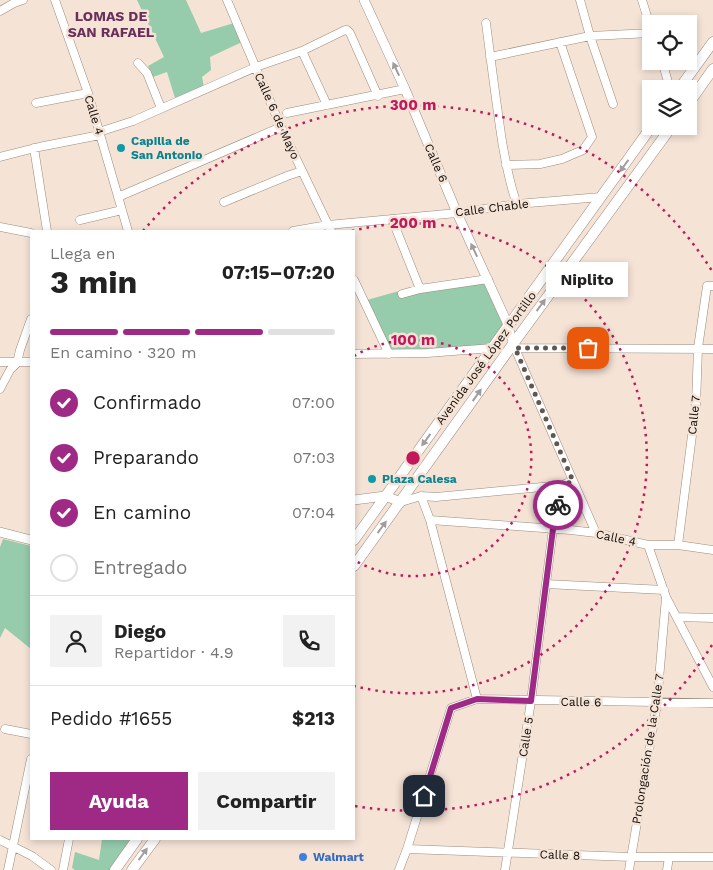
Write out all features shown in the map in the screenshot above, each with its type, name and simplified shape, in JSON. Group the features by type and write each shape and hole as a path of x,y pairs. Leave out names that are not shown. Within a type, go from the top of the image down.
{"main road":[{"path":"686,80 713,42"},
{"path":"697,92 713,69"},
{"name":"Avenida José López Portillo","path":"355,539 646,135"},
{"name":"Avenida José López Portillo","path":"355,565 666,135"},
{"path":"115,870 136,840"},
{"path":"132,870 154,840"}],"street":[{"path":"0,11 13,2 23,0"},
{"name":"Calle 4","path":"55,0 88,93 128,230"},
{"name":"Calle 6 de Mayo","path":"227,0 282,127 329,228"},
{"path":"580,0 613,104"},
{"path":"642,0 647,15"},
{"name":"Calle 6","path":"367,1 457,213 509,326"},
{"path":"486,23 506,165 510,185 517,204"},
{"path":"0,157 100,133 133,121 256,67 302,50 344,30 350,32 378,96"},
{"path":"490,57 590,36 642,33"},
{"path":"506,165 540,164 562,159 583,150 592,137 560,42"},
{"path":"302,50 327,105"},
{"path":"138,63 147,74 161,108"},
{"path":"287,113 405,89"},
{"path":"36,103 88,93"},
{"path":"118,197 282,127"},
{"path":"34,148 47,230"},
{"path":"224,202 302,171"},
{"name":"Calle Chable","path":"305,230 457,213 517,204 601,197"},
{"path":"80,220 122,210"},
{"path":"392,219 420,289"},
{"path":"0,227 30,233"},
{"path":"402,294 420,289 488,279"},
{"path":"355,282 388,354"},
{"name":"Calle 7","path":"678,545 696,404 698,348 710,286"},
{"path":"0,389 10,370 17,363 30,322"},
{"path":"509,326 514,346 596,533"},
{"path":"514,346 713,349"},
{"path":"355,354 427,353 493,348"},
{"path":"0,362 30,362"},
{"path":"355,500 385,496 401,502 421,496 436,497 563,485 573,481"},
{"name":"Calle 5","path":"505,870 531,701 553,529 563,485"},
{"path":"421,496 430,520 477,699"},
{"name":"Calle 4","path":"430,520 596,533 648,545 678,545 713,550"},
{"path":"0,532 30,540"},
{"path":"648,545 665,594 713,687"},
{"path":"546,584 665,594"},
{"name":"Prolongación de la Calle 7","path":"629,870 657,703 665,594"},
{"path":"677,617 713,618"},
{"name":"Calle 6","path":"407,849 451,708 477,699 713,703"},
{"path":"5,729 30,734"},
{"path":"8,870 30,764"},
{"path":"0,840 32,856 51,870"},
{"path":"63,870 70,840"},
{"path":"399,870 407,849"},
{"name":"Calle 8","path":"407,849 713,857"},
{"path":"667,870 669,857"}],"green space":[{"path":"137,0 186,0 201,33 234,23 242,42 210,57 211,70 202,77 204,87 175,98 167,72 153,77 148,66 164,57"},
{"path":"487,280 508,326 492,348 390,351 367,300 399,291 400,293"},
{"path":"3,539 30,546 30,648 5,628 0,638 0,547"},
{"path":"102,840 131,840 110,870 75,870 72,868 75,852 99,860"}],"way so far":[{"path":"558,505 563,485 573,481 515,348 588,348"}],"place":[{"name":"Capilla de San Antonio","path":"121,148"},
{"name":"Niplito","path":"588,348"},
{"name":"Plaza Calesa","path":"372,479"},
{"name":"Walmart","path":"303,857"}],"district":[{"name":"LOMAS DE SAN RAFAEL","path":"111,24"}],"route":[{"path":"424,796 451,708 477,699 531,701 553,529 558,505"}]}
